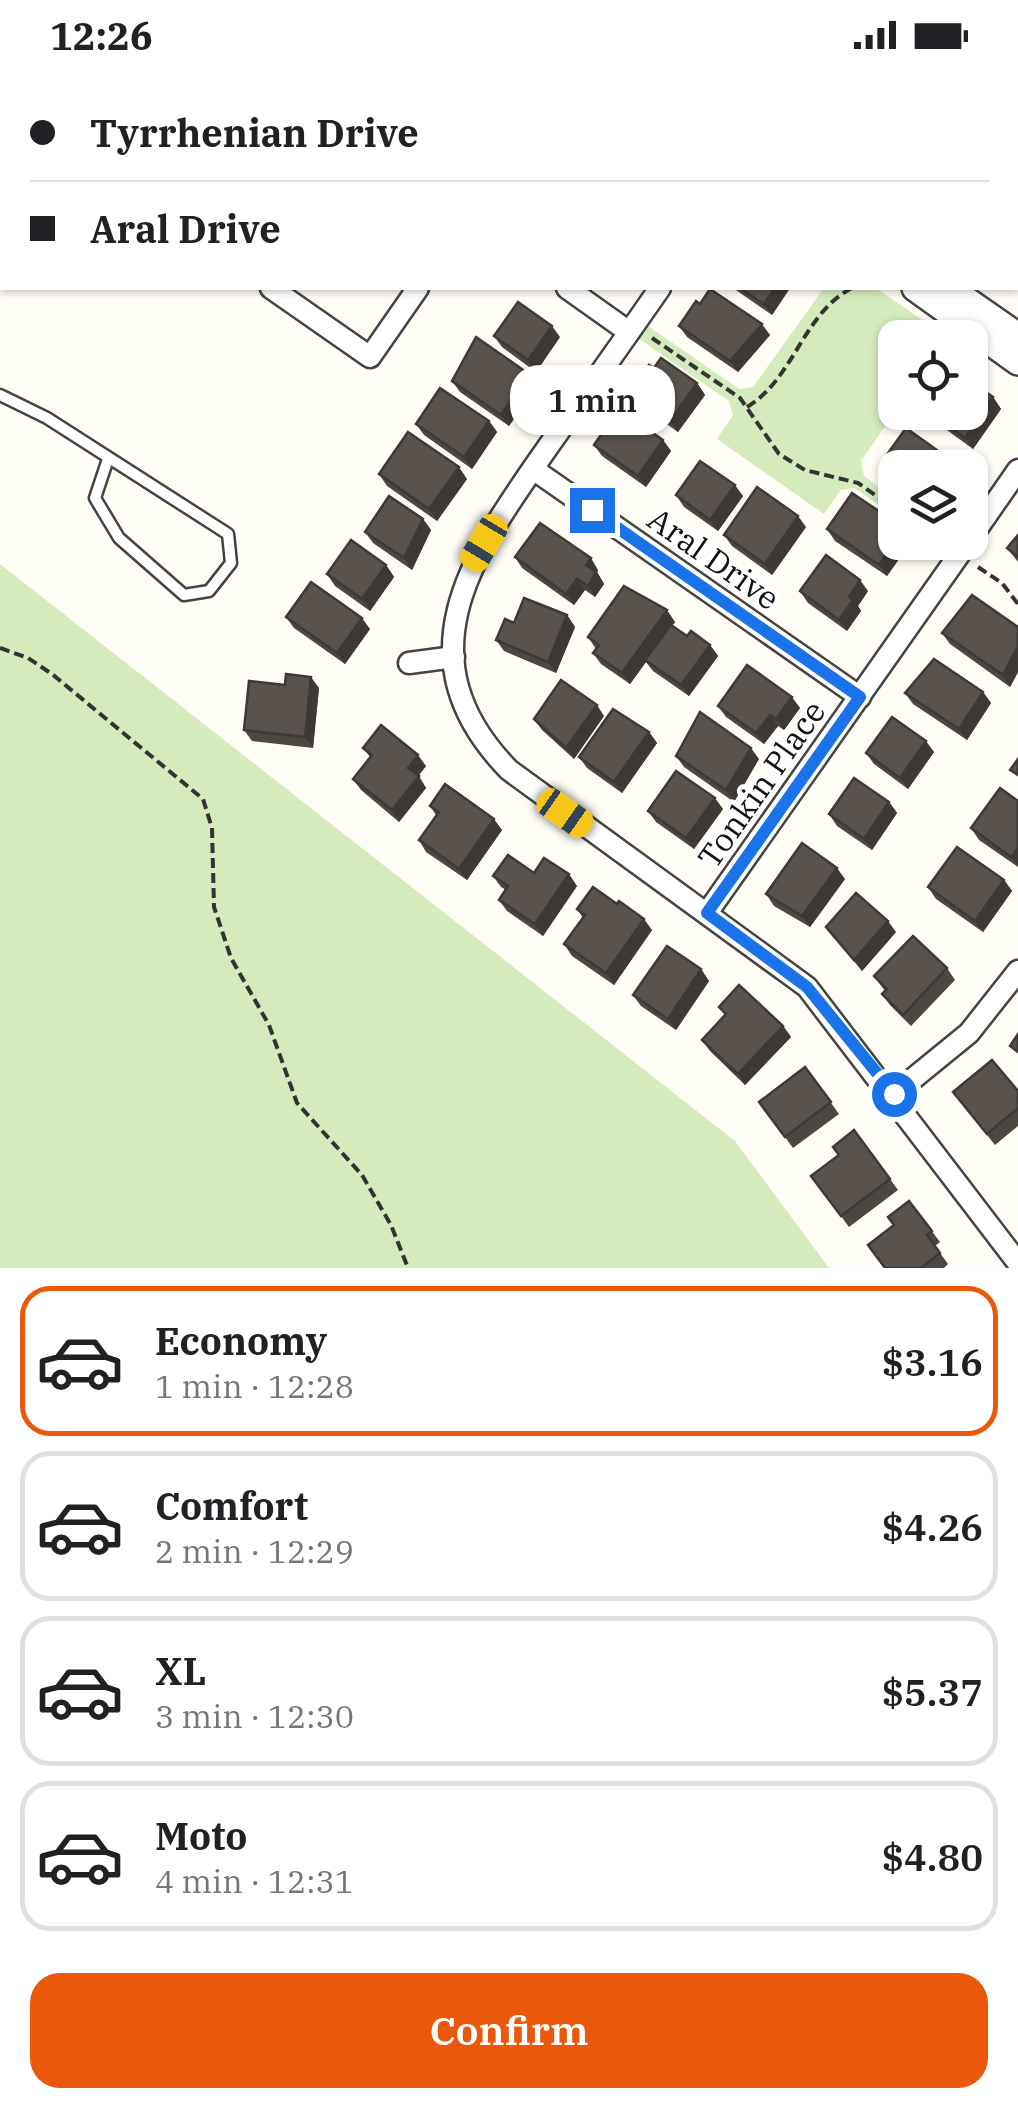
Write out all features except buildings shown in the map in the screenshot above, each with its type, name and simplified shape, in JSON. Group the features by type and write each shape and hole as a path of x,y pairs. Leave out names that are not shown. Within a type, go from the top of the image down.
{"street":[{"path":"274,290 370,357 417,290"},
{"path":"570,290 630,332"},
{"path":"659,290 469,568 456,614 454,657 472,720 508,770 807,987 894,1094 1018,1263"},
{"path":"918,290 1018,362"},
{"path":"952,290 1018,336"},
{"name":"Aral Drive","path":"533,469 860,697"},
{"name":"Tonkin Place","path":"988,513 1018,470"},
{"name":"Tonkin Place","path":"707,913 956,560"},
{"path":"409,663 454,657"},
{"path":"894,1094 969,1033 1018,971"}],"lane":[{"path":"0,394 46,418 228,534 231,563 209,591 184,596 119,538 96,498 108,458"}],"path":[{"path":"747,407 768,392 799,342 833,302 849,290"},
{"path":"652,338 747,407 779,454 806,470 858,483 878,497"},
{"path":"980,560 1018,604"},
{"path":"0,648 28,658 52,674 202,799 212,828 214,907 230,958 269,1025 297,1103 368,1184 408,1268"}],"green space":[{"path":"823,290 879,290 922,320 878,320 878,430 883,430 861,461 864,476 878,486 878,504 854,488 841,490 824,514 717,439 733,415 729,401 629,332 638,319 739,389 753,387"},
{"path":"0,564 735,1141 829,1268 0,1268"}],"route":[{"path":"592,510 860,697 707,913 807,987 894,1094"}]}
